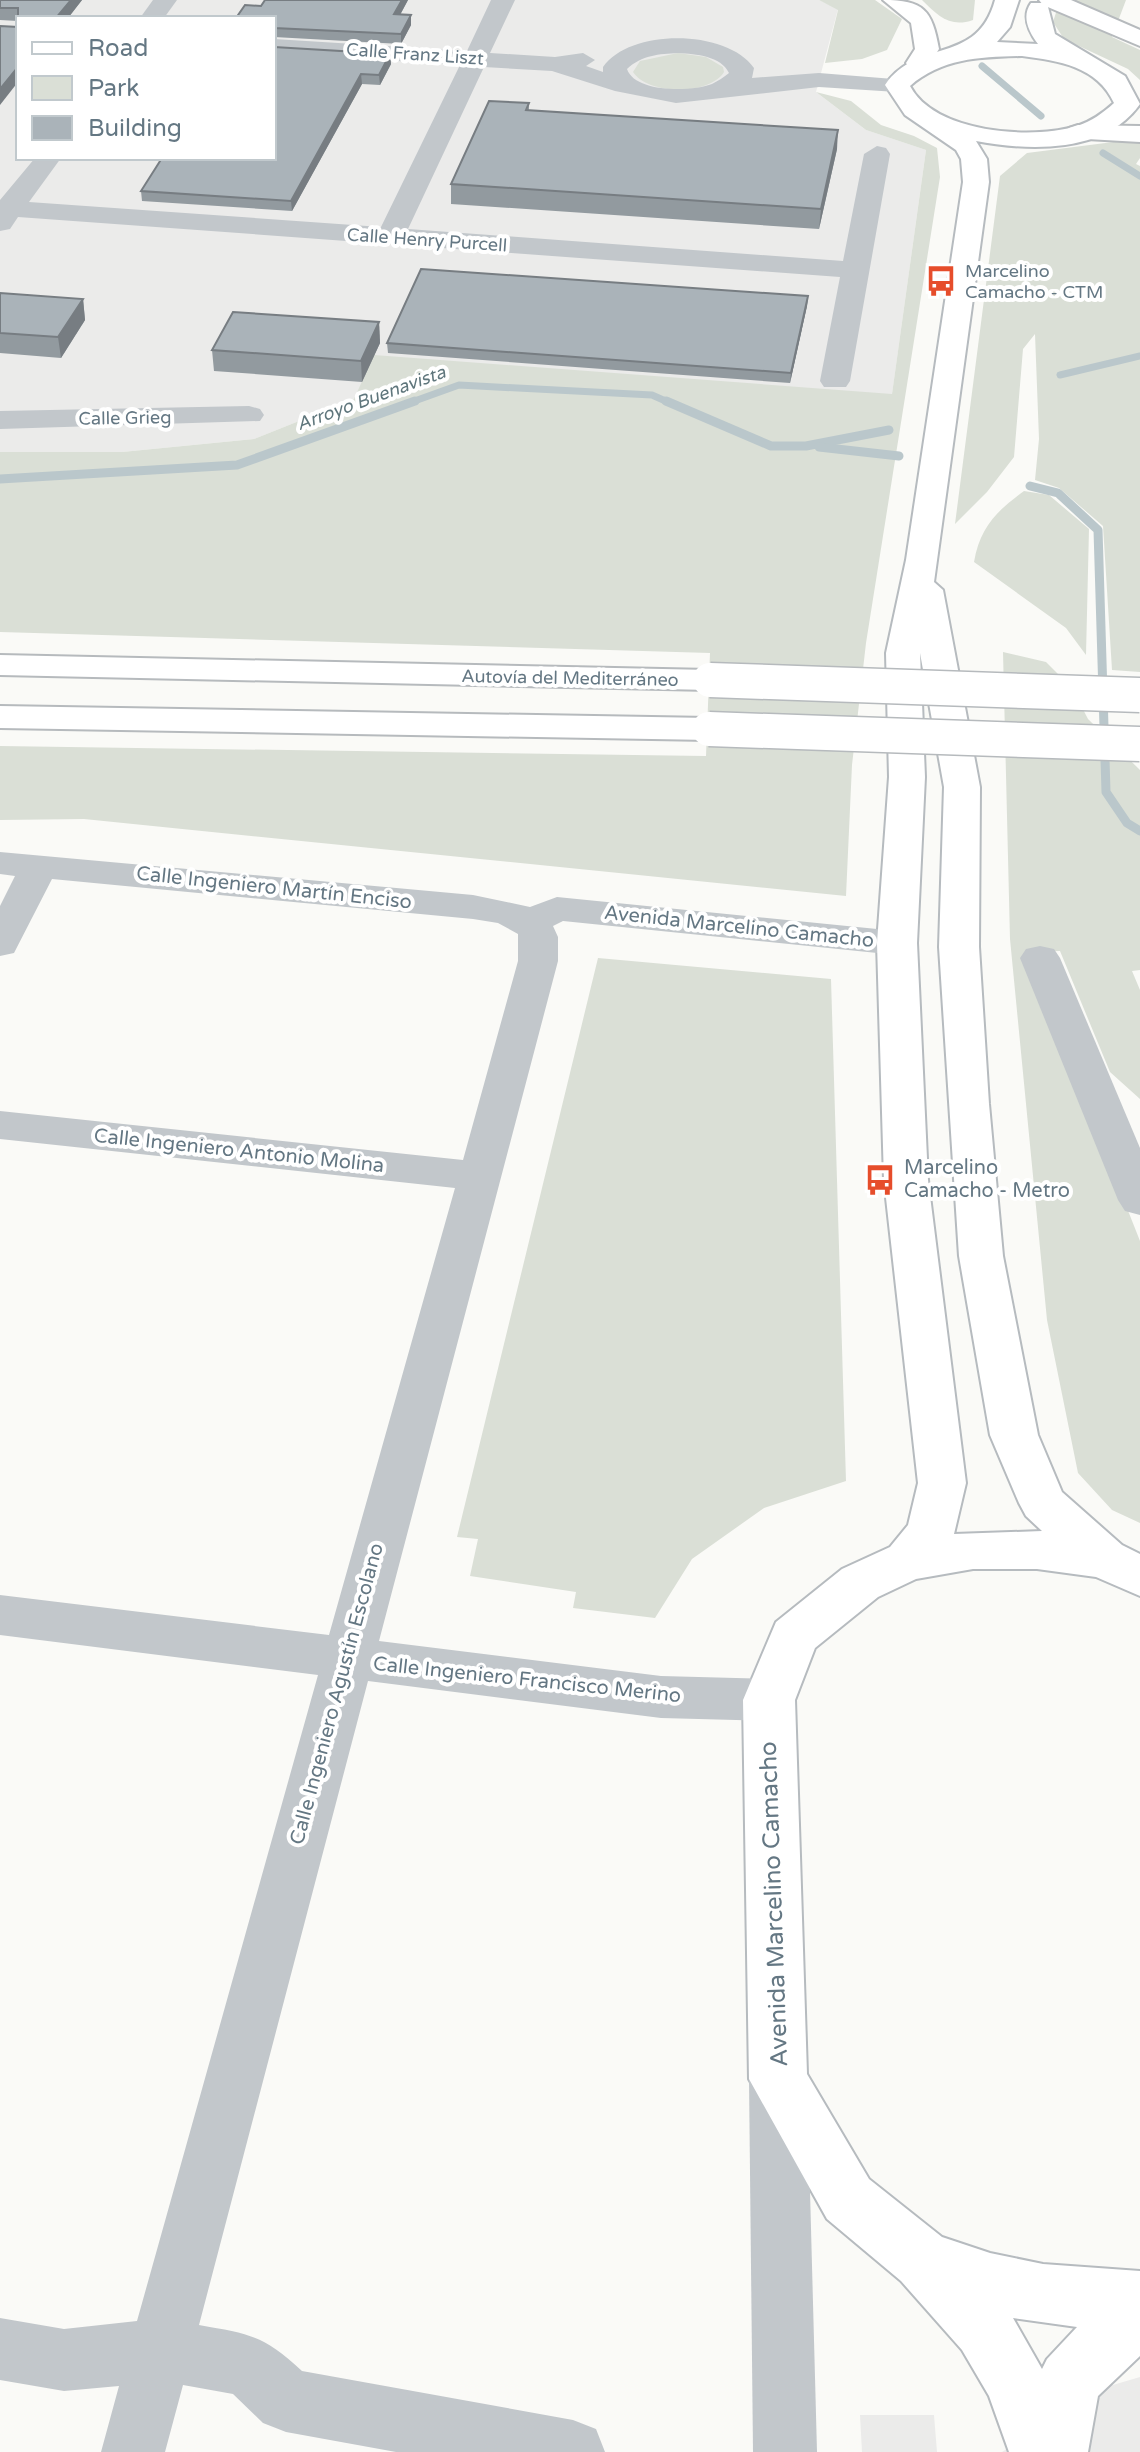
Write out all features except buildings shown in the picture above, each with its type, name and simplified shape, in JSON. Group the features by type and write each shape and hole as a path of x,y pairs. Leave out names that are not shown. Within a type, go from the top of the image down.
{"main road":[{"path":"895,0 922,20 927,49 918,63"},
{"path":"897,943 907,777 903,653 922,560 976,182 973,157 962,143 904,104 897,85 905,72 918,63 964,51 987,40 1000,27 1007,0"},
{"path":"1100,0 1140,17"},
{"path":"976,182 990,165 1011,152 1047,138 1105,125 1118,117 1127,104 1126,91 1116,79 1049,43 1040,33 1036,21 1045,4 1140,39"},
{"path":"964,51 1037,51 1076,59"},
{"path":"938,125 972,134 1047,138"},
{"path":"1078,133 1140,134"},
{"name":"Avenida Marcelino Camacho","path":"922,560 962,787 959,947 981,1256 1014,1435 1043,1503 1122,1567"},
{"path":"0,657 176,671"},
{"name":"Autovía del Mediterráneo","path":"0,665 710,680 1140,695"},
{"path":"0,717 709,729 1140,744"},
{"name":"Avenida Marcelino Camacho","path":"897,943 906,1180 942,1483 931,1531 908,1561"},
{"name":"Avenida Marcelino Camacho","path":"1041,2452 1015,2380 992,2341 923,2260 848,2199 778,2079 769,1700 794,1636 860,1583 908,1561 973,1550 1037,1550 1122,1567"},
{"name":"Avenida Marcelino Camacho","path":"923,2260 990,2283 1043,2294 1140,2301"},
{"path":"1056,2452 1069,2381 1109,2339 1140,2322"}],"street":[{"path":"390,238 503,0"},
{"name":"Calle Franz Liszt","path":"276,46 555,64 648,92 679,95 819,80 897,85"},
{"name":"Calle Franz Liszt","path":"555,64 687,46 819,80"},
{"path":"624,83 616,76 615,67 631,53"},
{"path":"724,88 741,76 742,68 735,60"},
{"path":"835,381 877,154"},
{"path":"3,213 46,160"},
{"name":"Calle Henry Purcell","path":"3,213 855,270"},
{"name":"Calle Grieg","path":"0,420 249,415"},
{"name":"Calle Ingeniero Martín Enciso","path":"0,863 473,907 506,912 534,929"},
{"path":"0,944 40,865"},
{"name":"Avenida Marcelino Camacho","path":"534,929 557,909 897,943"},
{"name":"Calle Ingeniero Agustín Escolano","path":"133,2452 538,961 534,929"},
{"path":"1040,958 1140,1200"},
{"name":"Calle Ingeniero Antonio Molina","path":"0,1125 478,1176"},
{"name":"Calle Ingeniero Francisco Merino","path":"0,1615 661,1697 769,1700"},
{"path":"778,2079 785,2452"},
{"path":"0,2349 64,2360 161,2350 249,2365 286,2400 573,2452"}],"shaded area":[{"path":"0,0 819,0 838,9 816,92 866,130 926,150 888,423 354,399 254,439 122,452 0,452"},
{"path":"1140,2377 1140,2452 1002,2452 1096,2390"},
{"path":"860,2415 934,2415 937,2452 862,2452"}],"green space":[{"path":"819,0 875,0 902,19 887,50 862,59 825,63 838,10"},
{"path":"922,0 975,0 973,20 951,21"},
{"path":"1060,0 1126,0 1112,37 1140,50 1140,80 1128,69 1064,39 1053,22"},
{"path":"678,53 706,57 723,67 724,72 706,85 678,90 651,85 633,72 640,61"},
{"path":"816,92 851,101 881,125 937,148 940,177 866,643 852,765 846,896 84,819 0,820 0,746 706,756 710,653 0,632 0,452 122,452 254,439 354,399 374,355 892,394 926,150 866,130"},
{"path":"1121,141 1140,142 1140,158 1136,164 1140,166 1140,672 1112,670 1103,526 1059,488 1035,480 1039,439 1035,334 1023,349 1014,457 987,492 955,524 1000,176 1027,153"},
{"path":"1024,491 1049,495 1089,529 1086,655 1066,628 974,562 980,539 991,521"},
{"path":"1003,652 1046,662 1072,688 1088,719 1140,770 1140,970 1132,971 1140,990 1140,1099 1110,1072 1060,951 1026,952 1140,1241 1140,1523 1112,1510 1078,1473 1047,1320 1010,939"},
{"path":"598,958 831,979 846,1481 764,1508 692,1559 655,1618 573,1608 576,1592 470,1576 478,1539 457,1537"}],"waterway":[{"path":"982,66 1041,116"},
{"path":"1103,153 1140,176"},
{"name":"Arroyo Buenavista","path":"1060,375 1140,356"},
{"name":"Arroyo Buenavista","path":"409,403 459,385 652,395 670,403"},
{"name":"Arroyo Buenavista","path":"0,479 237,465 415,401"},
{"name":"Arroyo Buenavista","path":"666,401 771,446 806,446 889,430"},
{"path":"819,447 899,456"},
{"path":"1030,486 1058,493 1098,530 1106,792 1127,823 1140,831"}],"place":[{"name":"Marcelino Camacho - CTM","path":"941,281"},
{"name":"Marcelino Camacho - Metro","path":"880,1180"}]}
